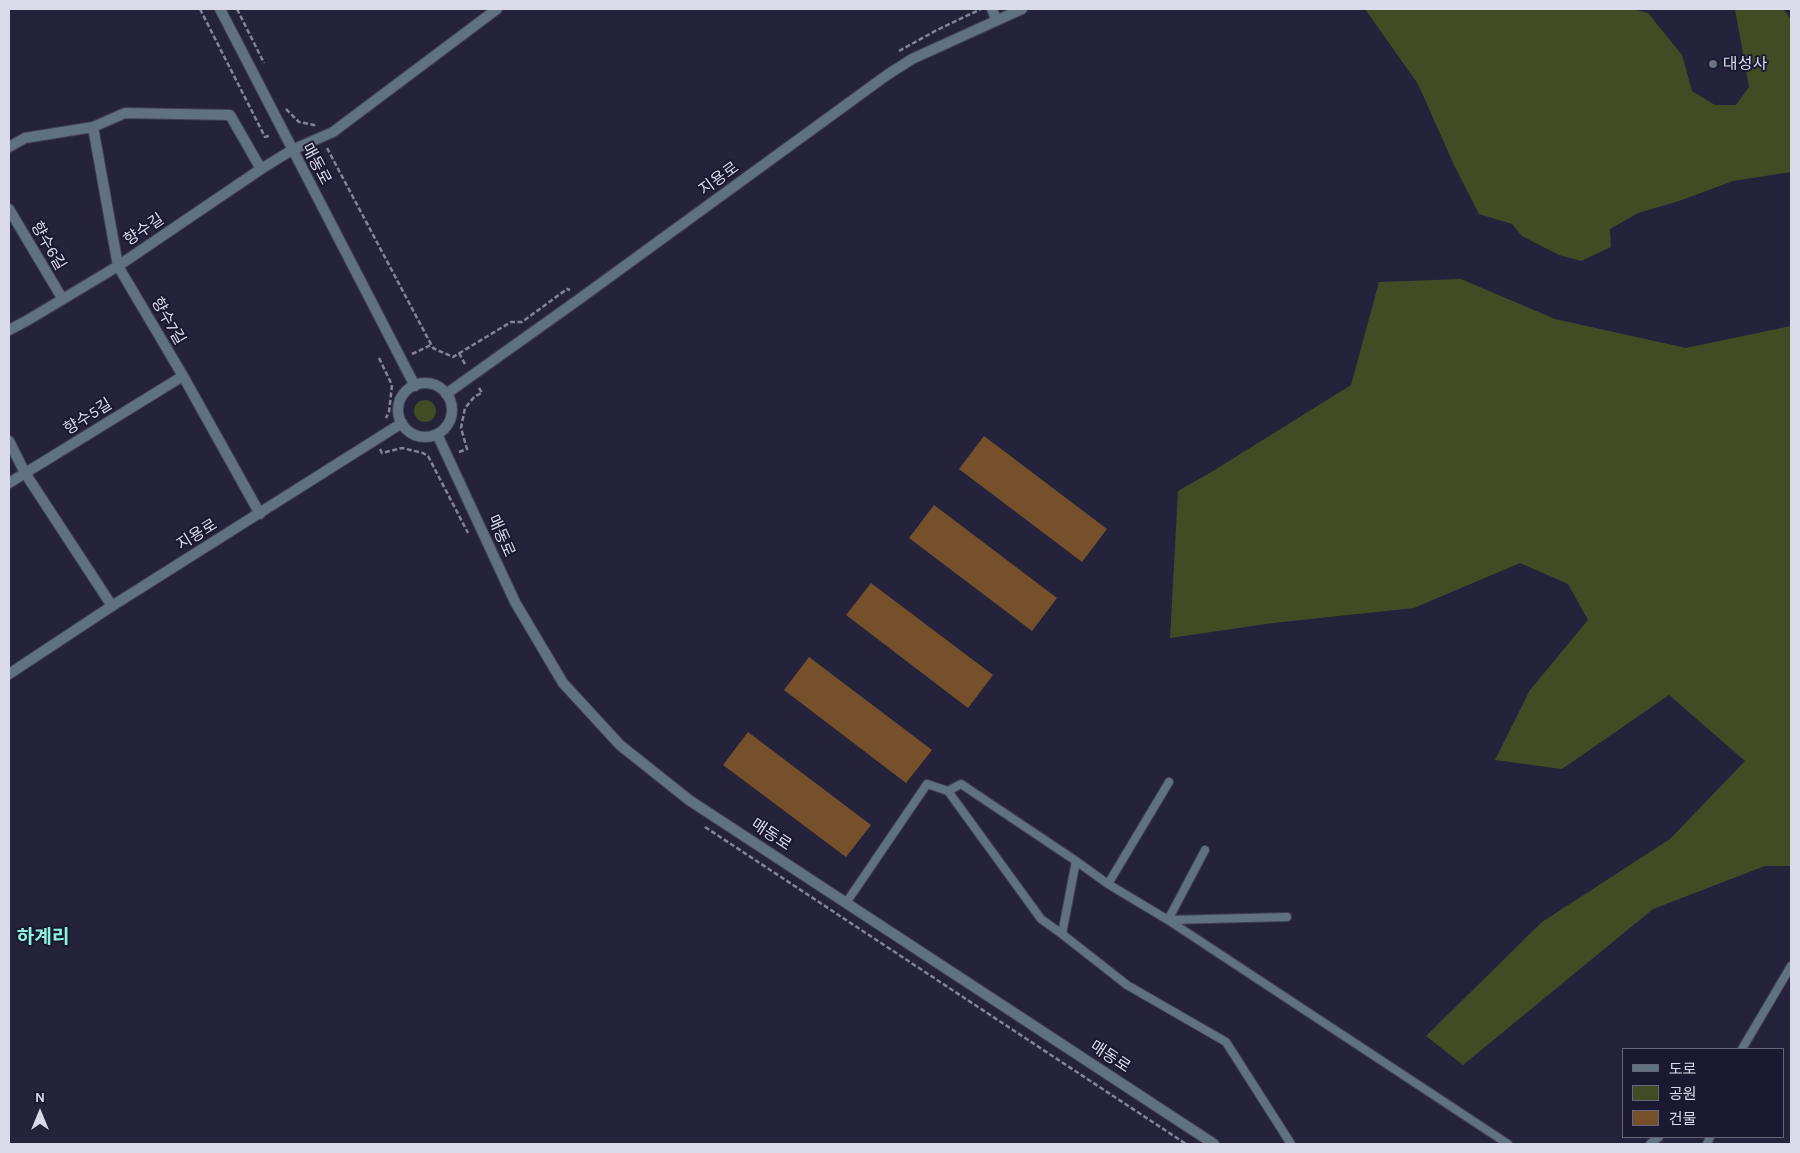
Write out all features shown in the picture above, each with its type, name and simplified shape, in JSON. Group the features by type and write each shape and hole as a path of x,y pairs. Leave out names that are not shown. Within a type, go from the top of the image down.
{"street":[{"name":"매동로","path":"220,9 415,386"},
{"name":"향수길","path":"9,330 118,266 292,150 333,132 497,9"},
{"path":"992,9 996,19"},
{"name":"지용로","path":"446,394 887,75 912,59 996,19 1022,9"},
{"path":"9,147 25,138 93,127 125,113 230,114 261,169"},
{"name":"향수7길","path":"93,127 118,266 183,376 260,514"},
{"name":"향수6길","path":"9,209 62,298"},
{"name":"향수5길","path":"9,483 183,376"},
{"path":"431,384 446,394 451,402 451,416 445,428 437,434 429,437 420,436 408,430 402,423 398,411 400,402 406,392 415,386 431,384"},
{"name":"지용로","path":"9,674 112,606 402,423"},
{"name":"매동로","path":"437,434 515,602 563,683 620,745 690,800 1214,1144"},
{"path":"9,441 25,473 112,606"}],"lane":[{"path":"1108,884 1169,782"},
{"path":"846,903 927,784 948,791 1041,919 1127,985 1226,1042 1291,1144"},
{"path":"948,791 960,784 1108,884 1168,920 1508,1144"},
{"path":"1168,920 1205,850"},
{"path":"1062,934 1076,861"},
{"path":"1168,920 1287,917"},
{"path":"1743,1048 1791,966"}],"path":[{"path":"200,9 265,137 282,130"},
{"path":"237,9 265,67"},
{"path":"896,54 937,30 982,9"},
{"path":"286,108 299,122 314,125 433,348 453,357 511,322 522,322 567,289 574,291"},
{"path":"432,464 467,448 462,428 465,408 475,396 482,393 459,353"},
{"path":"379,358 392,385 389,412 384,423"},
{"path":"375,441 382,453 402,448 428,456 469,535"},
{"path":"702,824 1186,1144"}],"green space":[{"path":"1365,9 1631,9 1648,13 1682,55 1692,91 1715,105 1736,105 1749,87 1735,9 1783,9 1791,19 1791,172 1733,181 1679,201 1638,213 1610,229 1611,247 1581,261 1559,255 1522,236 1512,224 1479,214 1454,165 1418,84"},
{"path":"1461,279 1555,319 1686,348 1791,326 1791,866 1765,866 1653,909 1463,1065 1426,1036 1542,922 1670,839 1745,761 1669,695 1562,769 1495,760 1530,690 1588,620 1568,584 1520,563 1414,608 1273,623 1170,638 1178,491 1351,385 1379,282"},
{"path":"425,400 433,403 436,411 433,419 425,422 417,419 414,411 417,403"}],"building":[{"path":"984,436 1107,529 1082,562 959,469"},
{"path":"934,505 1057,598 1032,631 909,538"},
{"path":"871,583 993,675 968,708 846,615"},
{"path":"809,657 932,750 906,783 784,690"},
{"path":"748,732 871,825 846,857 723,765"}],"place":[{"name":"대성사","path":"1713,64"}],"district":[{"name":"하계리","path":"43,938"}]}
